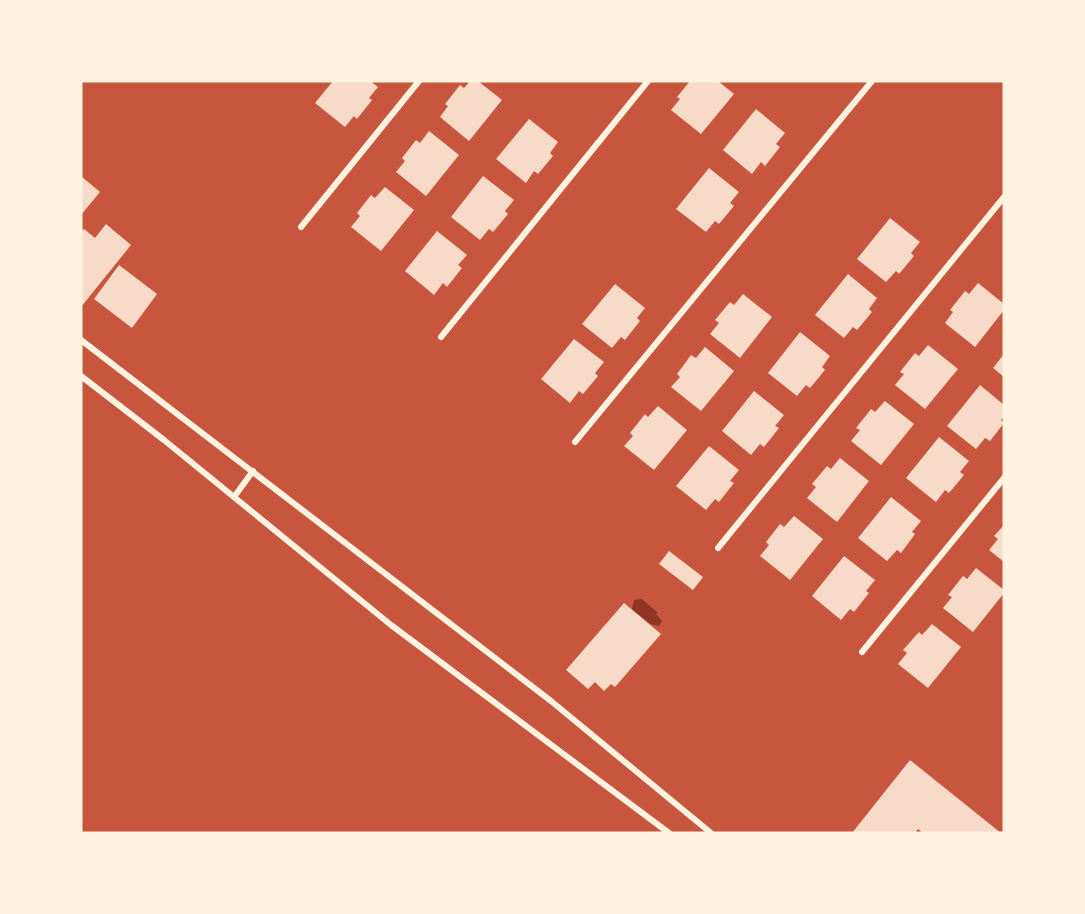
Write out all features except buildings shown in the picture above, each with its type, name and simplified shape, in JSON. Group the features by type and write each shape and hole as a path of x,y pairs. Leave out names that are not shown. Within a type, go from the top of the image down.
{"street":[{"path":"302,227 419,81"},
{"path":"441,338 648,81"},
{"path":"575,442 872,81"},
{"path":"718,548 1004,196"},
{"path":"81,340 551,701 711,833"},
{"path":"81,376 234,496 391,625 669,833"},
{"path":"234,496 253,471"},
{"path":"862,652 1004,478"}],"shaded area":[{"path":"642,599 658,613 656,614 662,621 659,626 650,624 632,609 634,600"}]}
